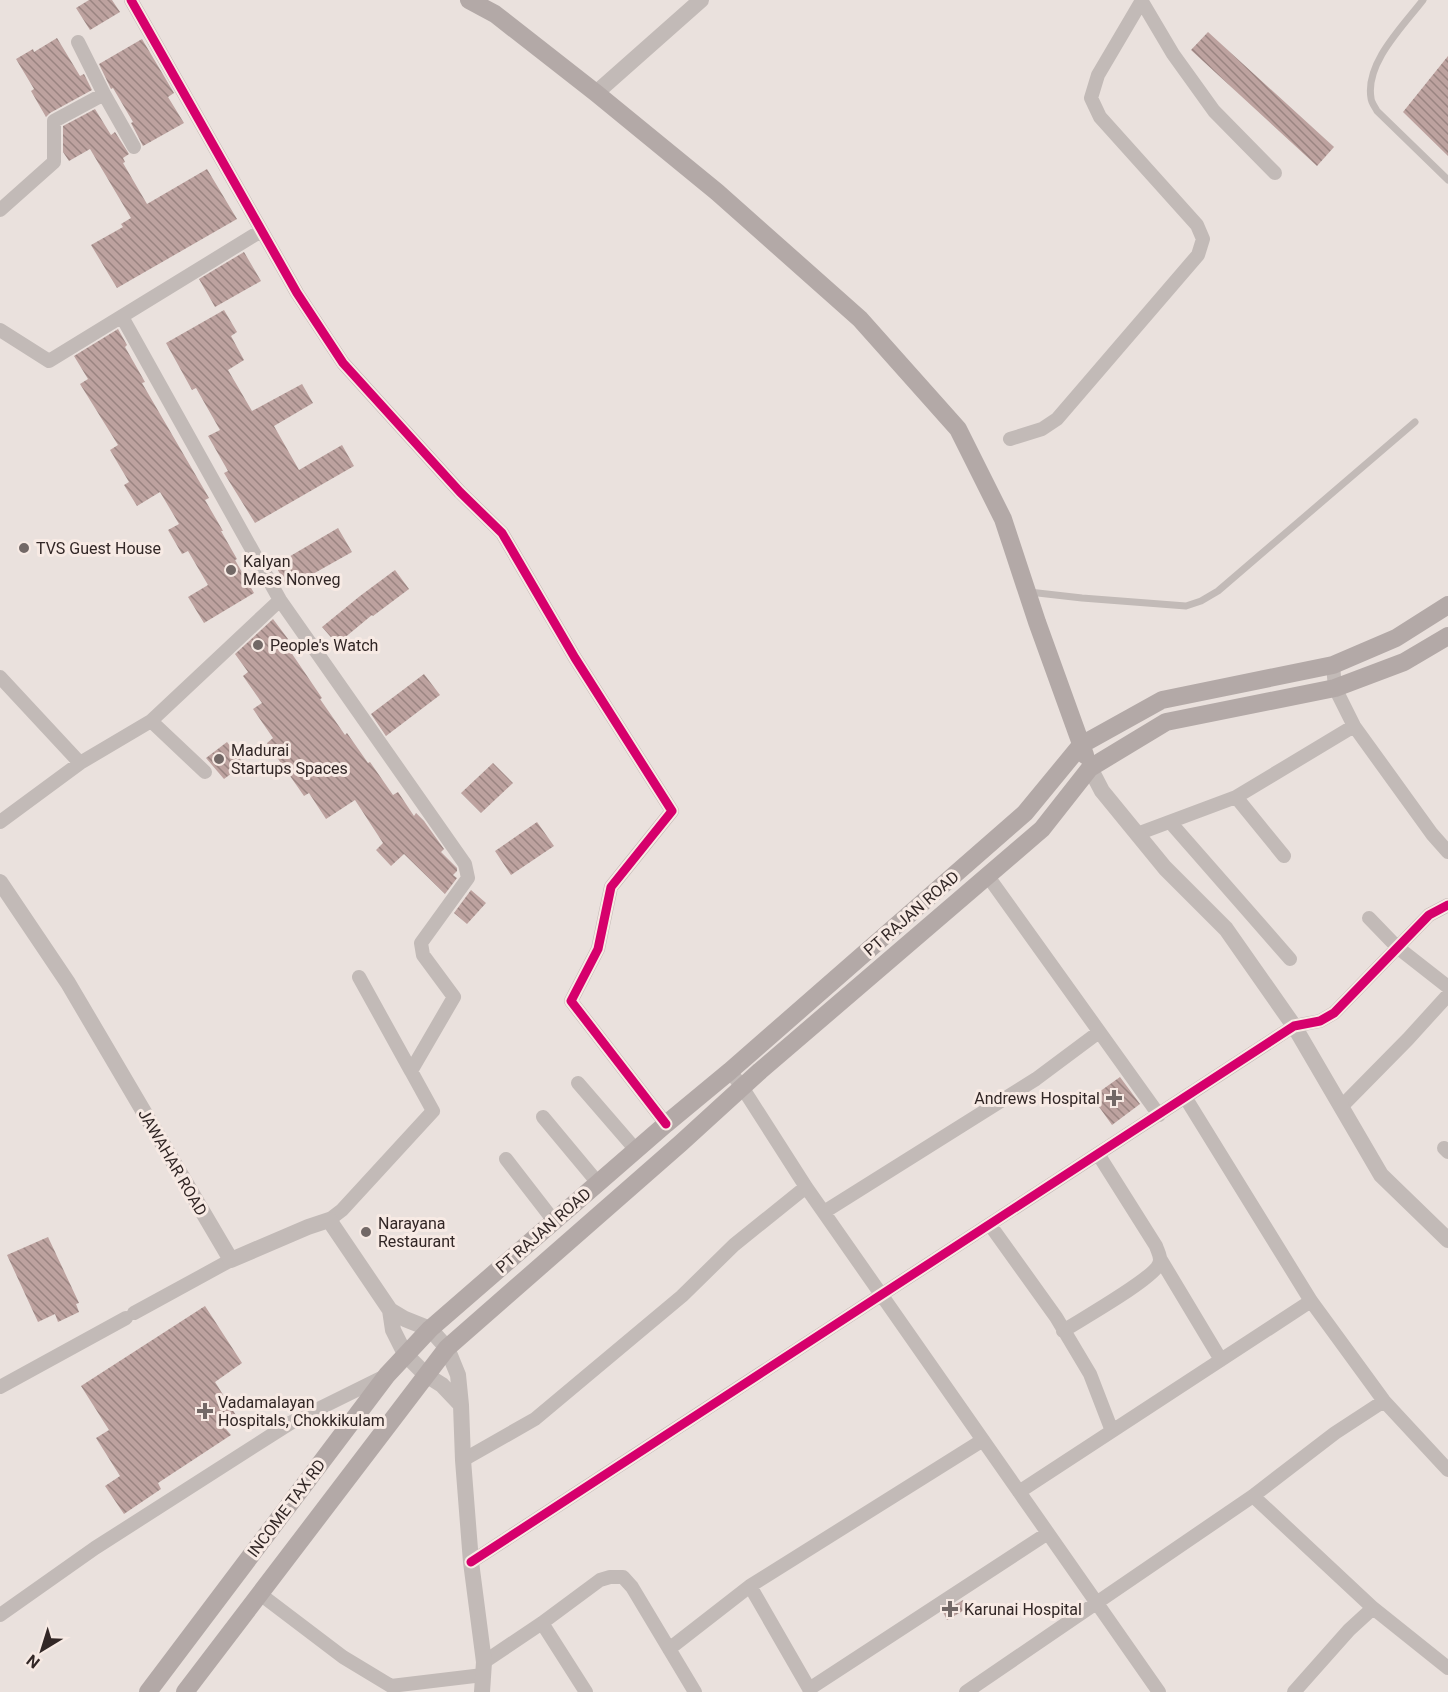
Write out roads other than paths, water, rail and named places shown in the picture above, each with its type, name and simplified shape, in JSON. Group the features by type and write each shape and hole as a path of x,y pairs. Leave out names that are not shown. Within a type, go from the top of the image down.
{"main road":[{"path":"469,0 495,14 717,192 860,318 958,429 1003,519 1090,768"},
{"name":"PT RAJAN ROAD","path":"430,1329 1025,813 1082,745 1162,700 1333,665 1396,638 1448,605"},
{"name":"PT RAJAN ROAD","path":"447,1348 742,1087 1042,829 1090,768 1166,722 1335,688 1404,662 1448,636"},
{"path":"885,936 896,954"},
{"name":"INCOME TAX RD","path":"148,1692 387,1375 430,1329"},
{"name":"INCOME TAX RD","path":"185,1692 447,1348"}],"street":[{"path":"131,0 297,293 343,363 460,492 502,533 575,658 672,811 611,887 598,949 571,1001 666,1124"},
{"path":"596,93 701,0"},
{"path":"1010,439 1042,429 1057,418 1198,255 1203,239 1197,225 1100,117 1091,99 1098,75 1141,1 1173,54 1214,111 1275,173"},
{"path":"78,42 134,147"},
{"path":"0,210 54,162 54,121 104,94"},
{"path":"0,330 49,361 261,231"},
{"path":"122,317 280,600 465,864 468,878 421,943 423,955 454,997 411,1071"},
{"path":"0,822 80,763 151,721 280,600"},
{"path":"1333,665 1335,688 1354,726 1432,834 1448,852"},
{"path":"0,677 80,763"},
{"path":"151,721 205,772"},
{"path":"1137,834 1236,797 1354,726"},
{"path":"1090,768 1102,791 1165,868 1226,929 1294,1026 1381,1175 1448,1240"},
{"path":"1236,797 1284,856"},
{"path":"1170,822 1290,959"},
{"path":"987,875 1159,1115"},
{"name":"JAWAHAR ROAD","path":"0,882 68,983 231,1260"},
{"path":"471,1562 1294,1026 1320,1021 1334,1013 1429,915 1448,905"},
{"path":"1369,918 1397,947 1448,987"},
{"path":"0,1387 231,1260 329,1220 342,1210 433,1111 359,977"},
{"path":"1341,1107 1448,995"},
{"path":"824,1212 1036,1079 1099,1032"},
{"path":"730,1071 806,1187 1159,1692"},
{"path":"578,1083 636,1150"},
{"path":"1185,1098 1311,1301 1384,1401 1448,1470"},
{"path":"543,1118 598,1183"},
{"path":"1098,1154 1156,1246 1161,1260 1221,1360"},
{"path":"506,1159 554,1221"},
{"path":"463,1460 535,1419 682,1296 734,1245 806,1187"},
{"path":"329,1220 390,1310 430,1329 447,1348 458,1375 471,1562 483,1676"},
{"path":"990,1225 1056,1317 1090,1374 1112,1431"},
{"path":"1063,1330 1142,1282 1158,1267 1161,1260"},
{"path":"1019,1491 1311,1301"},
{"path":"390,1310 393,1330 405,1354 426,1375 442,1385 461,1405"},
{"path":"0,1615 96,1548 292,1422 387,1375"},
{"path":"966,1692 1253,1496 1335,1433 1384,1401"},
{"path":"669,1649 750,1587 983,1440"},
{"path":"1253,1496 1373,1608 1448,1668"},
{"path":"750,1587 810,1691 1048,1533"},
{"path":"260,1594 383,1687 483,1676 543,1623 600,1580 623,1577 632,1587 695,1692"},
{"path":"1294,1692 1349,1630 1373,1608"},
{"path":"543,1623 586,1692"}],"lane":[{"path":"1423,0 1379,58 1371,78 1371,100 1377,111 1448,180"},
{"path":"1027,592 1186,606 1201,602 1218,591 1415,422"}],"place":[{"name":"TVS Guest House","path":"24,548"},
{"name":"Kalyan Mess Nonveg","path":"231,570"},
{"name":"People's Watch","path":"258,645"},
{"name":"Madurai Startups Spaces","path":"219,759"},
{"name":"Andrews Hospital","path":"1114,1098"},
{"name":"Narayana Restaurant","path":"366,1232"},
{"name":"Vadamalayan Hospitals, Chokkikulam","path":"205,1411"},
{"name":"Karunai Hospital","path":"950,1609"}]}
